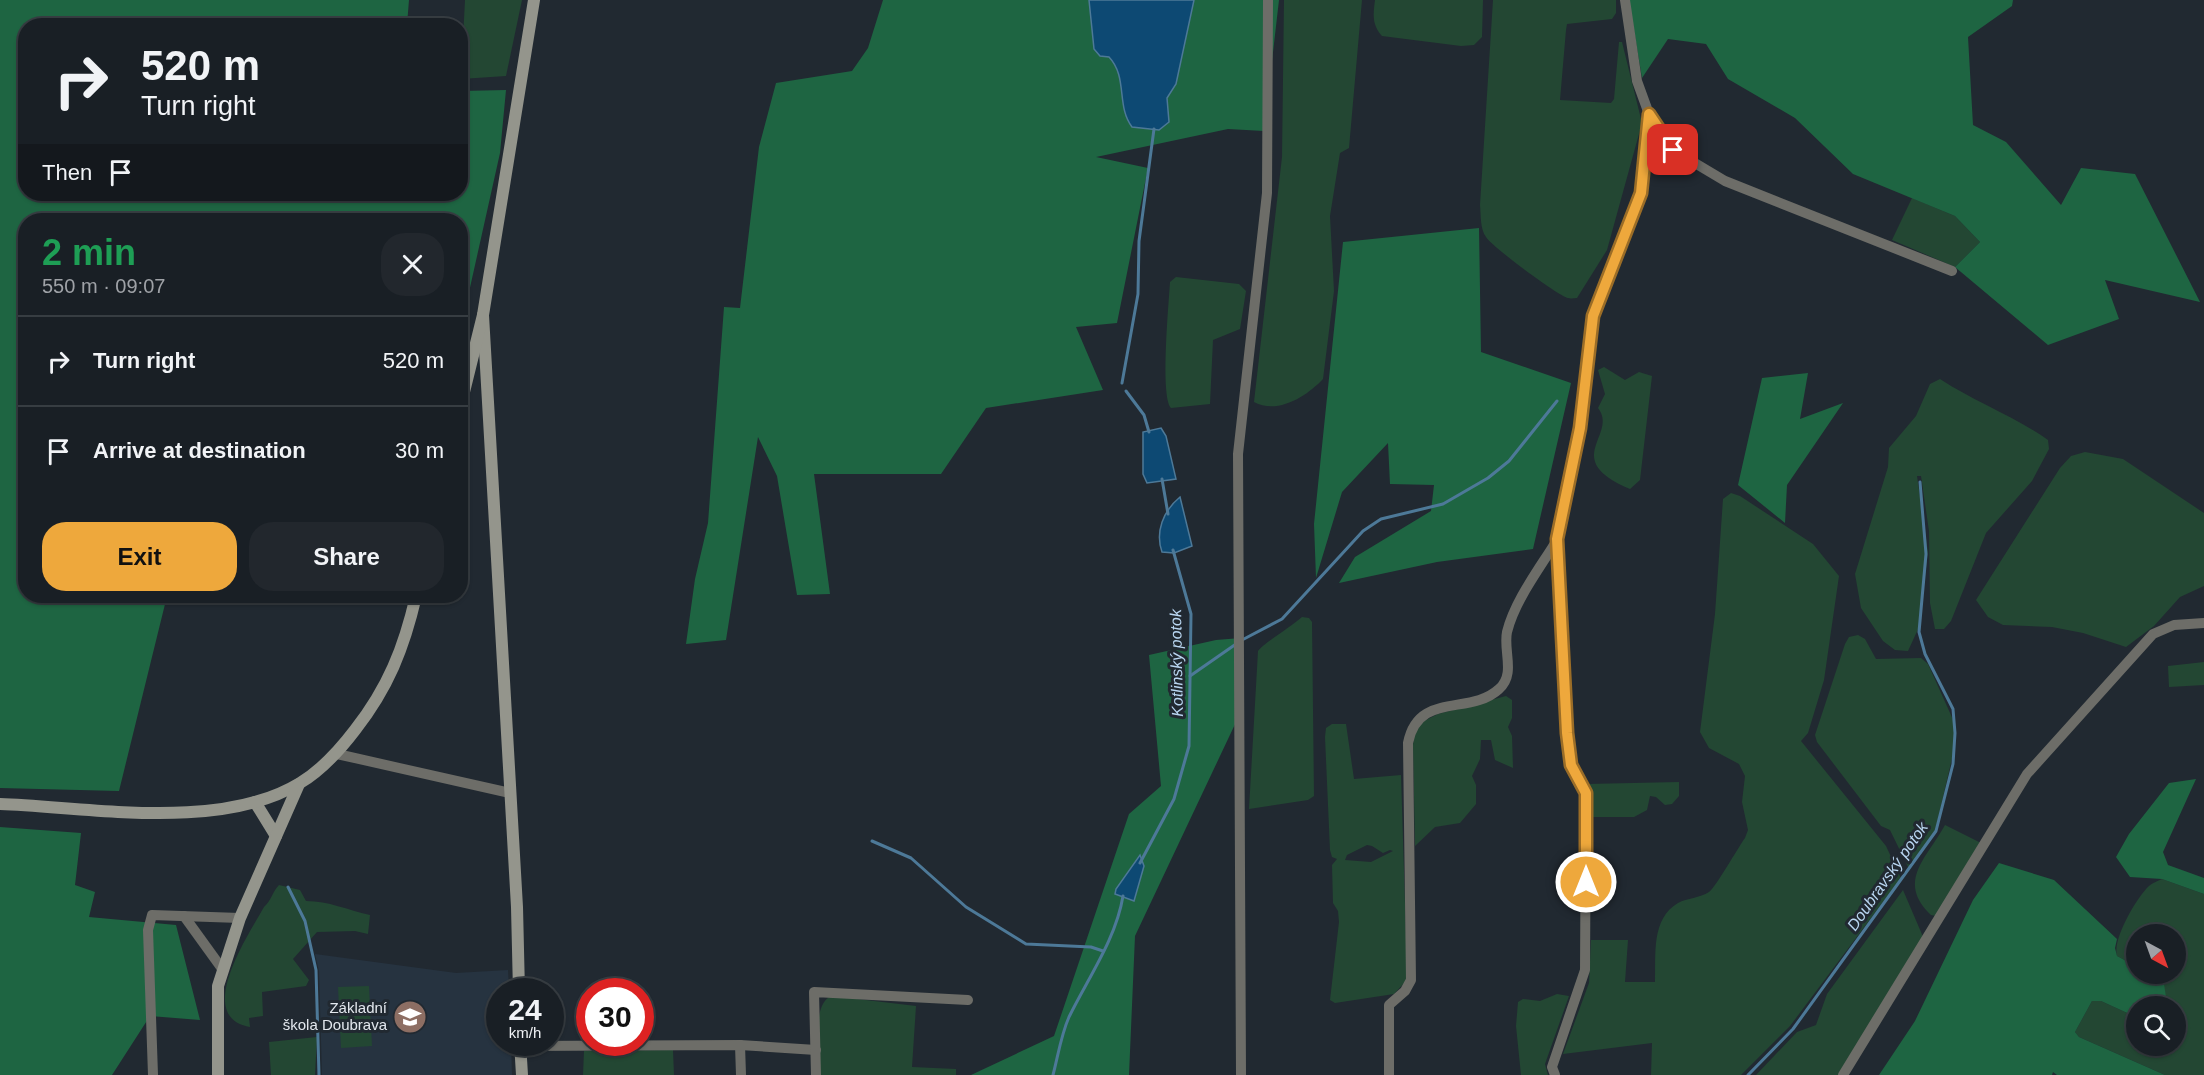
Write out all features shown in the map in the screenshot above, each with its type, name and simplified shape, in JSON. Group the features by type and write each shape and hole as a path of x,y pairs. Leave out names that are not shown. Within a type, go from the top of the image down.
{"street":[{"path":"468,376 483,315 534,0"},
{"path":"1241,1075 1238,454 1267,193 1268,0"},
{"path":"1625,0 1637,81 1649,114 1673,150 1725,180 1952,271"},
{"path":"1555,1075 1552,1067 1585,970 1586,793 1571,765 1566,717 1557,539 1580,428 1593,316 1641,193 1649,114"},
{"path":"483,315 518,978"},
{"path":"1389,1075 1389,1005 1405,991 1411,980 1408,755 1411,730 1418,719 1429,711 1489,697 1502,687 1509,667 1506,637 1510,619 1557,539"},
{"path":"0,804 127,812 199,811 255,802 299,784 337,754 375,705 406,642 414,603"},
{"path":"1843,1075 2027,774 2153,634 2174,625 2204,623"},
{"path":"337,754 510,793"},
{"path":"218,1075 218,986 240,918 299,784"},
{"path":"255,802 276,836"},
{"path":"153,1075 148,930 152,915 240,918"},
{"path":"184,916 223,970"},
{"path":"816,1075 814,992 968,1000"},
{"path":"564,1044 740,1045 816,1050"},
{"path":"740,1045 741,1075"},
{"path":"521,1056 522,1075"}],"shaded area":[{"name":"Základní škola Doubrava","path":"315,954 456,973 508,970 508,978 486,978 486,1056 511,1056 512,1075 322,1075 319,971"}],"green space":[{"path":"0,0 409,0 408,18 18,18 18,201 468,201 468,91 506,90 500,153 468,297 468,213 18,213 18,603 165,603 119,791 0,788"},
{"path":"465,0 522,0 506,76 468,79 468,18 464,18"},
{"path":"883,0 1279,0 1264,131 1228,129 1096,157 1148,168 1117,323 1076,327 1103,390 986,408 941,474 814,474 830,594 797,595 777,476 758,437 726,640 686,644 695,579 708,523 724,307 740,308 759,147 776,83 852,71 868,48"},
{"path":"1284,0 1362,0 1349,148 1340,153 1330,216 1334,291 1323,379 1309,392 1292,402 1273,406 1254,402 1282,157"},
{"path":"1375,0 1483,0 1482,37 1474,45 1461,46 1382,36 1374,20"},
{"path":"1493,0 1616,0 1616,13 1612,19 1567,24 1566,30 1560,100 1611,103 1614,99 1619,42 1622,42 1642,123 1607,250 1577,298 1562,295 1539,280 1491,242 1483,230 1480,205"},
{"path":"1629,0 2013,0 2012,6 1968,37 1973,125 2006,142 2061,205 2081,168 2135,174 2200,302 2105,280 2119,319 2048,345 1955,267 1980,242 1955,216 1853,174 1795,118 1728,79 1706,44 1668,39 1642,78"},
{"path":"1912,198 1955,216 1980,242 1955,267 1892,240"},
{"path":"1479,228 1481,352 1571,383 1533,549 1437,562 1339,583 1355,557 1431,511 1434,485 1390,484 1388,443 1342,492 1316,578 1314,524 1343,242"},
{"path":"1176,277 1239,284 1246,291 1240,329 1213,340 1210,404 1171,408 1168,400 1166,348 1168,308 1170,282"},
{"path":"1604,367 1625,380 1639,372 1652,376 1640,480 1630,489 1609,478 1598,467 1594,457 1602,428 1602,418 1598,408 1605,394 1598,370"},
{"path":"1808,373 1800,419 1843,403 1787,485 1785,523 1738,485 1762,378"},
{"path":"1940,379 2035,431 2048,440 2049,449 2032,481 1986,533 1951,621 1944,629 1935,629 1930,603 1929,531 1921,476 1917,476 1928,552 1919,627 1908,651 1895,650 1883,641 1861,608 1855,574 1888,467 1889,448 1916,416 1930,384"},
{"path":"2085,452 2123,459 2204,513 2204,586 2180,597 2154,626 2126,647 2083,633 2052,627 2003,625 1988,617 1976,600 2060,468 2071,456"},
{"path":"1731,493 1740,496 1813,544 1839,576 1824,680 1808,733 1801,741 1886,846 1901,878 1790,1026 1741,1075 1651,1075 1652,1043 1563,1054 1589,983 1591,940 1628,940 1625,982 1655,982 1657,938 1663,918 1678,903 1705,894 1712,889 1748,830 1742,802 1745,776 1739,764 1709,748 1700,732 1715,614 1723,499"},
{"path":"1302,617 1309,618 1312,622 1314,796 1308,800 1249,809 1258,651"},
{"path":"1858,635 1865,639 1876,659 1921,658 1928,664 1955,724 1953,754 1935,832 1909,869 1890,830 1881,826 1817,742 1815,735 1845,644 1849,637"},
{"path":"1241,638 1237,720 1135,936 1129,1075 971,1075 1054,1036 1129,814 1161,786 1149,655 1216,640"},
{"path":"2204,662 2204,685 2169,687 2168,666"},
{"path":"1506,696 1512,700 1512,718 1508,727 1512,736 1513,768 1495,760 1491,740 1481,740 1480,759 1472,776 1476,785 1476,804 1460,823 1435,827 1415,846 1413,745 1415,731 1422,722 1438,714"},
{"path":"1332,724 1346,724 1354,779 1401,775 1406,981 1394,994 1335,1003 1330,1000 1339,922 1338,911 1333,903 1332,865 1337,859 1332,857 1330,850 1326,728","holes":["1367,845 1383,853 1393,851 1371,862 1345,860 1347,855"]},
{"path":"2196,779 2163,852 2168,865 2204,878 2204,894 2162,879 2130,877 2116,857 2129,834 2169,783"},
{"path":"1679,782 1679,796 1672,804 1665,805 1656,797 1650,796 1647,810 1634,817 1591,817 1587,784"},
{"path":"1945,825 1981,843 1936,916 1931,915 1921,903 1916,891 1915,880 1923,859"},
{"path":"0,827 81,833 75,885 95,892 89,917 176,925 200,1020 150,1016 112,1075 0,1075"},
{"path":"1999,863 2054,880 2117,939 2115,948 2117,956 2126,961 2126,984 2164,984 2166,996 2126,996 2126,1012 2101,1001 2092,1001 2075,1032 2079,1037 2165,1075 2057,1075 2053,1072 2052,1075 1879,1075 1915,1021 1973,900"},
{"path":"2162,879 2204,894 2204,1075 2165,1075 2079,1037 2075,1032 2092,1001 2101,1001 2126,1012 2126,1056 2186,1056 2186,996 2165,996 2159,984 2186,984 2186,924 2126,924 2126,961 2117,956 2118,940 2126,920 2150,885"},
{"path":"279,885 300,890 306,901 330,904 370,915 368,934 355,931 317,932 293,959 309,980 306,986 262,992 263,1016 249,1018 250,1027 234,1020 226,1008 225,992 230,973 247,936"},
{"path":"1903,890 1924,939 1839,1075 1756,1075 1797,1032 1816,1025 1827,994"},
{"path":"369,986 372,1046 341,1048 338,987"},
{"path":"1557,994 1569,996 1545,1064 1548,1075 1521,1075 1516,1026 1518,1002 1523,999 1540,1001"},
{"path":"832,996 916,1006 912,1067 956,1069 956,1075 819,1075 819,1019 825,1000"},
{"path":"317,1037 315,1075 271,1075 269,1042"},
{"path":"654,1050 673,1050 674,1075 583,1075 584,1056 654,1056"}],"water":[{"path":"1089,0 1194,0 1176,84 1167,98 1169,122 1159,130 1132,127 1127,119 1115,65 1109,57 1100,56 1094,49"},
{"path":"1161,428 1166,436 1176,479 1147,483 1143,474 1143,432"},
{"path":"1180,497 1192,546 1174,553 1162,552 1159,537 1162,522 1169,509"},
{"path":"1140,855 1144,866 1134,901 1115,894 1116,889"}],"waterway":[{"name":"Kotlinský potok","path":"1122,383 1138,294 1139,241 1154,129"},
{"name":"Kotlinský potok","path":"1126,391 1144,415 1149,432"},
{"path":"1242,640 1282,619 1363,531 1381,519 1443,504 1488,478 1509,461 1557,401"},
{"name":"Kotlinský potok","path":"1162,479 1168,514"},
{"name":"Doubravský potok","path":"1748,1075 1793,1029 1936,831 1953,764 1955,733 1953,709 1925,654 1919,632 1926,554 1920,482"},
{"name":"Kotlinský potok","path":"1140,863 1174,799 1189,746 1191,614 1173,550"},
{"path":"1190,676 1236,644"},
{"path":"872,841 911,858 966,907 1026,944 1091,947 1103,951"},
{"path":"288,887 305,921 316,970 319,1075"},
{"name":"Kotlinský potok","path":"1053,1075 1066,1024 1108,943 1123,896"}],"place":[{"name":"Základní škola Doubrava","path":"410,1017"}],"route":[{"path":"1586,882 1586,793 1571,765 1567,733 1557,539 1580,428 1593,316 1641,193 1649,114 1673,150"}]}
